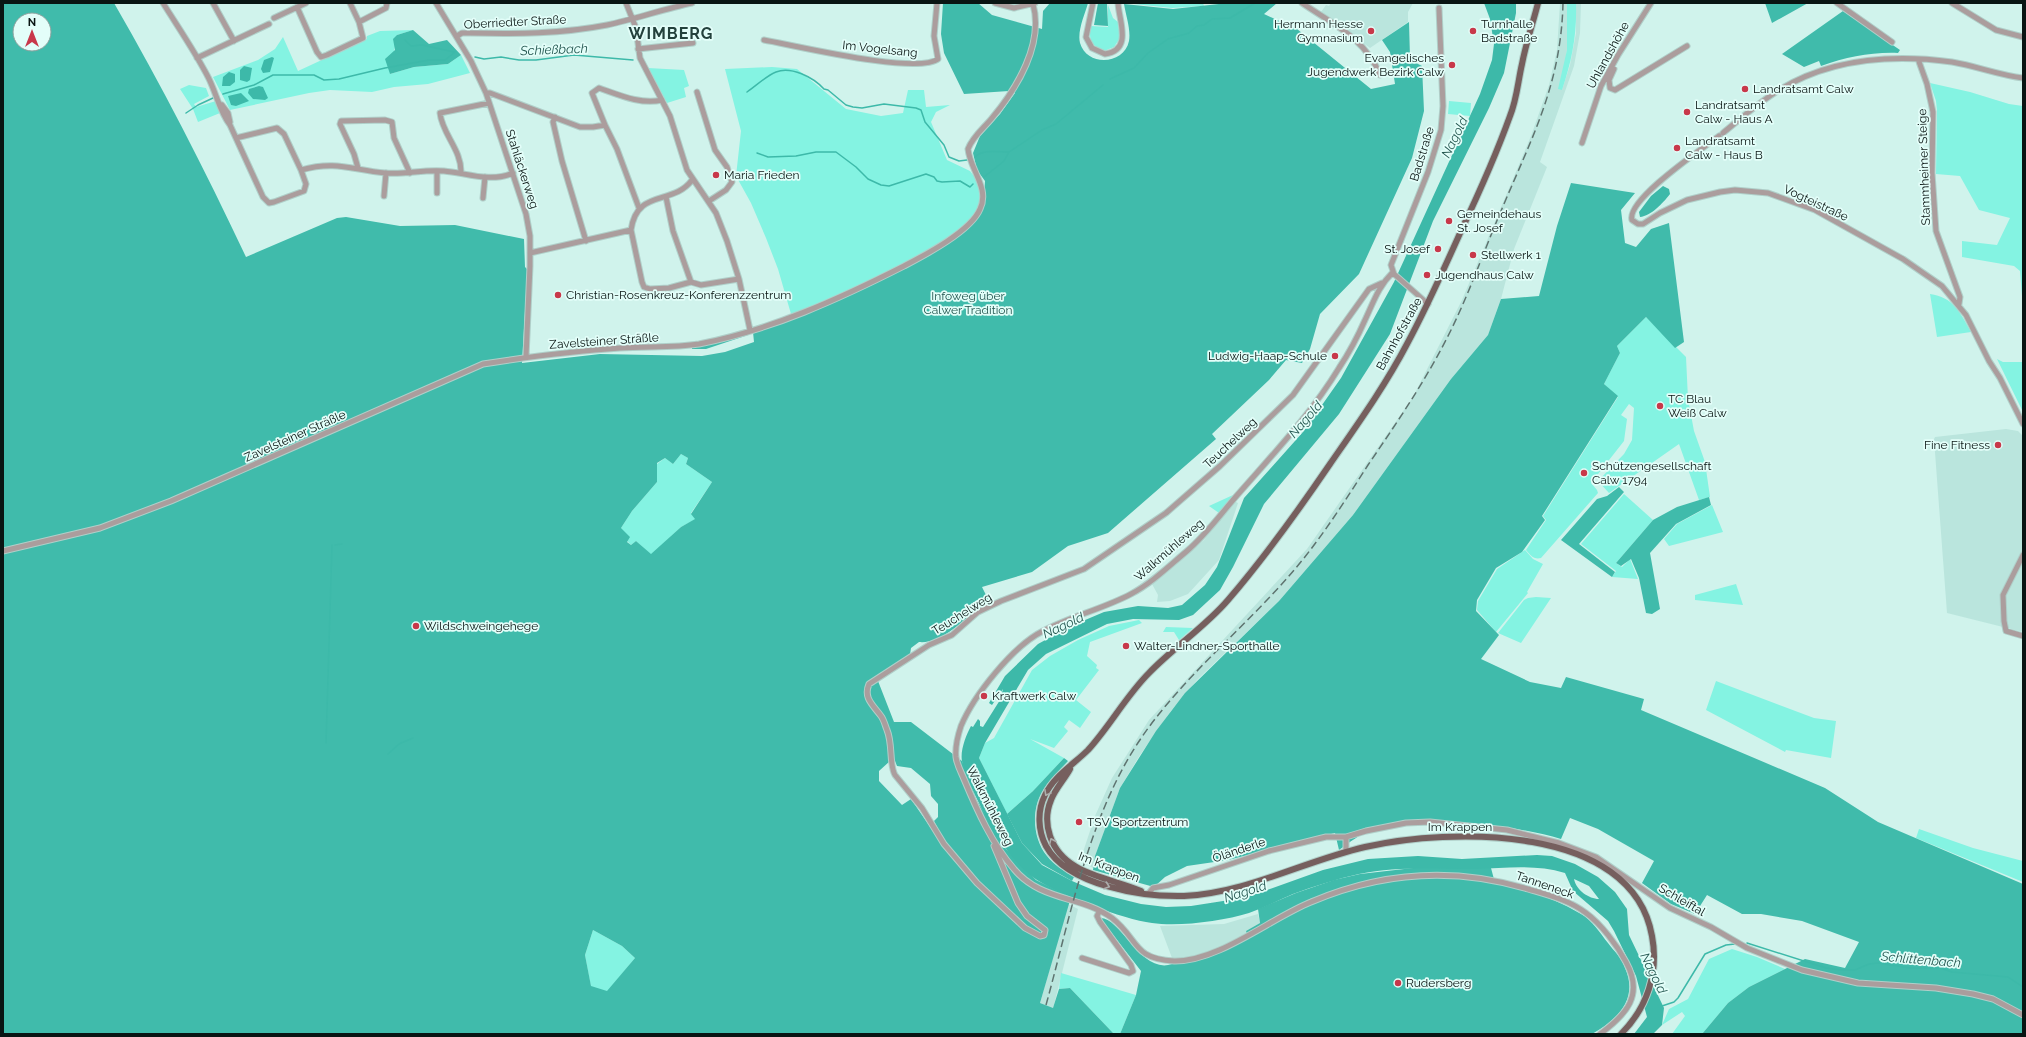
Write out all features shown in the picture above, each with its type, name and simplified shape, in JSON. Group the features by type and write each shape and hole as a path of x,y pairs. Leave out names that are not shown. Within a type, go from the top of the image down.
{"main road":[{"name":"Bahnhofstraße","path":"1196,631 1226,603 1296,513 1379,392 1428,304 1485,178 1512,113 1521,65 1538,3"},
{"name":"Im Krappen","path":"1196,631 1148,673 1100,736 1073,764 1056,790 1047,810 1048,830 1055,849 1070,864 1080,870 1146,893 1184,896 1217,892 1256,882 1346,851 1393,842 1440,836 1510,839 1550,847 1586,858 1616,877 1632,892 1641,906 1651,930 1654,954 1652,979 1648,992 1636,1016 1621,1034"}],"street":[{"path":"163,3 207,74 220,102 228,113 230,125 263,197 269,203 304,191 306,184 301,170 284,134 277,128 236,138"},
{"path":"214,3 234,41"},
{"path":"274,18 306,3"},
{"path":"297,7 316,52 320,56 327,55 363,38 350,3"},
{"path":"358,22 386,8 387,3"},
{"name":"Stahläckerweg","path":"436,3 471,61 486,93 526,214 530,253 526,357"},
{"path":"626,3 633,18 640,58 670,116 684,162 692,180 709,201 716,213 724,234 739,279 750,330"},
{"name":"Oberriedter Straße","path":"457,36 462,33 536,33 605,25 692,3"},
{"name":"Im Vogelsang","path":"764,40 853,58 921,64 934,62 938,59 934,36 937,3"},
{"path":"995,3 1014,8 1034,4"},
{"path":"1094,3 1086,37 1092,48 1106,54 1118,49 1123,39 1118,3"},
{"path":"1302,3 1360,43 1374,60 1380,75"},
{"name":"Uhlandshöhe","path":"1582,143 1601,86 1650,3"},
{"path":"1837,3 1892,42"},
{"path":"1952,3 1996,30 2023,37"},
{"name":"Zavelsteiner Sträßle","path":"3,551 100,528 178,498 483,364 526,357 622,348 684,346 724,338 803,313 848,295 929,254 971,223 981,208 983,190 974,171 968,149 977,135 1008,98 1022,73 1034,40 1036,21 1034,4"},
{"name":"Badstraße","path":"1393,273 1391,261 1428,172 1441,130 1443,106 1440,8"},
{"path":"197,58 269,24"},
{"path":"638,49 693,43"},
{"path":"1618,55 1619,59 1608,84 1610,88 1615,90 1687,46"},
{"name":"Vogteistraße","path":"1959,304 1942,286 1903,259 1815,210 1768,193 1735,190 1714,193 1687,200 1671,207 1643,224 1638,224 1632,220 1632,211 1641,199 1668,175 1776,92 1794,82 1827,68 1864,60 1918,59 1954,62 1997,74 2023,78"},
{"name":"Stammheimer Steige","path":"1918,59 1927,84 1933,112 1932,173 1936,228 1960,297 1959,304 1989,361 2000,378 2023,424"},
{"path":"639,208 617,148 605,125 592,93 599,88 629,98 655,102 662,100"},
{"path":"696,92 715,150 728,167 732,182 726,190 709,201"},
{"path":"486,93 490,93 580,127 605,125"},
{"path":"461,173 461,164 455,146 440,119 440,113 489,103"},
{"path":"555,117 553,122 559,149 586,241"},
{"path":"358,168 354,154 340,124 341,121 385,120 392,122 394,138 410,173"},
{"path":"301,170 318,165 330,165 386,173 410,173 437,170 485,177 506,176 513,173"},
{"path":"437,170 437,194"},
{"path":"384,196 386,173"},
{"path":"483,198 485,177"},
{"path":"692,180 689,184 666,197 645,204 639,208 632,223 631,230 644,287 669,288 691,282 701,285 739,279"},
{"path":"666,197 673,231 691,282"},
{"path":"530,253 631,230"},
{"path":"1393,273 1428,304"},
{"name":"Walkmühleweg","path":"1346,889 1309,902 1250,935 1200,958 1186,961 1153,959 1142,951 1112,918 1042,891 1015,871 995,842 973,799 956,754 960,728 967,715 997,671 1039,633 1135,592 1200,540 1298,426 1319,399 1357,337 1382,283 1393,273"},
{"name":"Teuchelweg","path":"995,842 994,845 1018,902 1027,916 1045,930 1044,935 1040,936 1025,928 977,883 944,844 922,808 895,775 892,770 893,762 890,738 882,717 867,698 866,690 869,684 929,645 952,635 978,612 1001,600 1084,569 1166,514 1220,466 1293,395 1369,289 1382,283"},
{"path":"2023,555 2003,595 2006,631 2023,636"},
{"name":"Schleiftal","path":"1346,837 1366,831 1406,823 1430,822 1507,830 1560,843 1596,857 1670,908 1747,948 1802,970 1833,978 1858,982 1936,988 1973,994 1993,1000 2023,1015"},
{"name":"Öländerle","path":"1146,893 1153,888 1169,885 1269,851 1326,837 1346,837"},
{"path":"1346,837 1346,851"},
{"name":"Tanneneck","path":"1346,889 1394,878 1443,874 1476,876 1509,883 1557,897 1572,904 1591,917 1599,926 1628,965 1634,982 1632,1000 1628,1008 1617,1022 1600,1034"},
{"path":"1082,958 1120,971 1129,973 1133,971 1131,965 1097,916 1098,912"}],"shaded area":[{"path":"1124,3 1203,3 1204,6 1172,8"},
{"name":"Hermann Hesse Gymnasium","path":"1331,3 1413,3 1408,12 1408,22 1370,48 1321,12 1326,5 1329,6"},
{"path":"1484,3 1516,3 1516,13 1504,73 1489,108 1433,221 1390,334 1339,414 1264,504 1220,590 1193,615 1179,620 1133,619 1107,624 1046,654 1028,670 985,743 979,758 1022,843 1042,865 1072,881 1105,895 1141,904 1166,907 1191,906 1236,899 1256,894 1323,870 1368,859 1418,856 1462,859 1537,855 1552,856 1575,864 1598,877 1615,892 1627,909 1629,935 1664,1008 1662,1025 1653,1034 1634,1034 1647,1017 1636,976 1608,921 1573,891 1565,873 1543,868 1521,867 1475,869 1432,868 1373,871 1317,885 1255,911 1238,916 1188,924 1163,924 1139,921 1076,900 1037,880 1021,867 1001,842 990,824 972,788 962,761 964,743 971,726 973,727 978,719 980,721 980,726 983,727 1000,700 1003,689 992,705 989,703 1005,676 1038,644 1071,626 1104,612 1138,606 1168,608 1182,605 1205,585 1217,567 1244,498 1303,432 1341,378 1394,282 1480,94 1492,60 1494,44 1490,19","holes":["1574,879 1589,886 1599,899 1587,896 1577,887"]},
{"path":"1560,3 1567,3 1567,50 1562,90 1570,65 1576,33 1576,3 1581,3 1580,33 1574,66 1540,162 1547,167 1514,249 1501,299 1488,335 1451,379 1353,515 1279,601 1198,679 1171,711 1140,755 1120,788 1095,856 1093,868 1080,861 1095,816 1112,778 1149,720 1307,549 1413,397 1462,300 1531,136 1549,85 1557,50"},
{"path":"1567,3 1576,3 1576,26 1569,68 1562,90 1558,89 1567,50"},
{"path":"1108,5 1113,18 1118,22 1120,38 1114,47 1104,51 1093,44 1090,38 1090,30 1091,26 1108,27"},
{"path":"413,30 397,35 390,74 414,67 448,64 461,55 470,73 428,84 394,87 372,92 330,90 309,93 230,110 213,77 258,60 275,49 283,37 298,71 367,39 367,36 380,31"},
{"path":"272,57 274,58 270,72 263,73 261,69 264,60"},
{"path":"244,66 252,68 250,80 247,82 240,80 240,70"},
{"path":"772,67 797,69 846,109 881,116 903,113 908,90 924,90 926,107 950,105 936,112 931,122 947,160 970,171 984,189 985,198 973,222 930,254 849,296 791,314 778,269 766,238 751,203 736,176 741,131 725,69"},
{"path":"648,68 684,70 689,86 684,88 686,97 667,103"},
{"path":"229,72 235,74 235,82 230,86 222,86 223,77"},
{"path":"1930,83 1970,92 2009,104 2023,106 2023,309 2020,271 2014,266 1962,257 1962,241 1997,245 2010,218 1979,210 1960,176 1936,174 1937,111 1936,101"},
{"path":"189,85 206,88 209,96 194,104 196,107 216,101 220,113 198,122 193,109 180,89"},
{"path":"259,86 263,87 268,98 265,100 253,99 248,93 249,89"},
{"path":"241,93 249,101 236,106 231,105 228,96"},
{"path":"1449,101 1471,103 1470,116 1448,114"},
{"path":"1663,186 1669,189 1670,194 1652,212 1640,217 1639,212 1651,196"},
{"path":"1930,294 1945,298 1950,302 1959,312 1971,332 1937,337"},
{"name":"TC Blau Weiß Calw","path":"1646,317 1686,357 1688,399 1694,431 1705,462 1710,497 1699,500 1679,444 1609,493 1598,481 1624,454 1632,440 1634,408 1629,404 1621,415 1627,419 1624,441 1591,483 1598,493 1541,558 1534,558 1526,550 1546,520 1543,516 1618,397 1604,384 1620,353 1617,346"},
{"path":"1997,359 2003,362 2023,362 2023,412"},
{"path":"2006,429 2018,431 2023,436 2023,632 1947,613 1934,439 1935,437"},
{"path":"681,454 688,458 686,464 712,482 691,513 696,519 681,527 651,555 636,541 631,545 627,541 621,528 632,511 657,482 657,464 665,458 673,464"},
{"path":"1624,494 1653,520 1616,563 1622,567 1630,559 1638,579 1612,577 1616,571 1581,544"},
{"path":"1233,495 1219,513 1209,506"},
{"path":"1234,501 1238,503 1219,560 1188,594 1170,601 1157,602 1158,595 1152,584 1204,540"},
{"path":"1712,505 1723,532 1669,546 1664,539 1677,524"},
{"path":"1525,550 1533,559 1543,564 1527,592 1528,593 1496,632 1477,610 1478,601 1497,569"},
{"path":"1736,584 1743,605 1695,600 1695,595"},
{"path":"1536,597 1551,598 1521,643 1498,633 1524,600"},
{"path":"1139,620 1142,623 1090,642 1087,656 1097,665 1096,668 1099,670 1076,700 1091,712 1080,728 1069,720 1064,727 1068,731 1054,748 1030,739 1064,758 1033,791 1007,814 979,758 985,743 994,738 1032,670 1050,656 1078,640 1109,626"},
{"path":"1166,627 1193,628 1179,640 1174,632 1163,632"},
{"path":"1716,681 1814,718 1836,721 1831,758 1786,750 1785,752 1706,710"},
{"path":"1919,829 1973,848 2023,861 2023,882 1916,838"},
{"path":"1068,904 1078,909 1053,1009 1040,1003"},
{"path":"1258,914 1260,923 1246,931 1247,934 1200,956 1186,959 1172,958 1160,926 1224,924"},
{"path":"593,930 622,946 635,958 607,992 591,987 585,955"},
{"path":"1732,949 1757,957 1785,969 1749,987 1728,1003 1702,1034 1672,1034 1685,1016 1682,1012 1662,1025 1669,1009 1688,999 1709,959"},
{"path":"1061,973 1136,995 1120,1034 1114,1034 1070,988 1059,989"}],"green space":[{"name":"Infoweg über Calwer Tradition","path":"3,3 114,3 183,128 246,257 337,218 346,217 400,226 455,225 524,239 525,267 527,269 527,276 522,363 600,354 702,356 725,352 754,342 753,332 830,304 880,281 928,254 969,226 974,221 981,207 985,181 977,170 973,153 980,136 1000,114 1015,93 1009,91 964,94 944,53 941,34 943,3 978,3 992,15 1042,29 1043,11 1050,3 1088,3 1080,28 1080,43 1084,51 1090,56 1105,60 1113,59 1120,55 1126,49 1129,41 1129,28 1124,4 1173,9 1228,3 1277,3 1264,14 1297,29 1371,89 1395,84 1390,52 1382,40 1409,22 1410,58 1422,66 1424,111 1412,158 1359,274 1320,314 1310,349 1302,363 1286,360 1269,380 1212,434 1216,439 1108,533 1068,546 1032,572 982,587 989,601 972,609 972,614 948,633 934,640 919,642 911,648 909,661 878,681 894,722 911,722 962,761 976,799 1006,849 1036,880 1071,897 1040,1003 1053,1008 1059,989 1070,988 1114,1034 3,1034","holes":["681,454 688,458 686,464 712,482 691,514 695,519 681,527 651,554 636,541 631,545 627,542 630,537 621,528 632,511 657,482 657,463 665,458 673,464","890,761 895,761 897,766 911,768 930,784 931,796 938,804 938,817 934,821 941,835 937,837 911,799 902,805 879,781 879,771","593,930 622,946 635,958 607,991 591,986 585,955"]},
{"path":"1098,3 1107,3 1108,26 1094,25"},
{"path":"1765,3 1808,3 1772,23"},
{"path":"1843,11 1900,50 1898,53 1878,53 1859,56 1821,66 1819,61 1804,67 1782,54"},
{"path":"413,30 429,44 447,40 461,55 448,64 414,67 390,74 385,59 395,50 393,39 397,35"},
{"path":"1571,183 1635,193 1621,210 1625,243 1636,247 1651,229 1669,223 1684,342 1675,348 1646,317 1617,346 1620,353 1604,384 1618,396 1542,516 1545,520 1522,552 1496,568 1477,600 1476,611 1499,635 1481,659 1530,682 1561,688 1566,677 1644,699 1641,710 1825,788 1878,822 2023,884 2023,1034 1702,1034 1728,1003 1749,987 1805,959 1845,968 1859,942 1802,921 1761,914 1742,914 1707,895 1695,914 1671,904 1642,883 1654,861 1598,829 1570,818 1561,839 1518,829 1467,823 1416,823 1373,829 1339,850 1335,833 1228,860 1187,866 1165,877 1154,887 1093,870 1095,856 1120,788 1156,731 1185,693 1279,601 1353,515 1451,379 1488,335 1501,299 1539,296 1557,226"},
{"path":"747,333 748,335 706,349 692,349 692,347"},
{"path":"1619,487 1624,492 1579,544 1615,572 1612,577 1561,540 1597,499 1607,496"},
{"path":"1709,497 1711,505 1676,524 1650,553 1660,609 1652,614 1646,613 1639,578 1631,559 1621,566 1616,563 1653,520 1677,507"},
{"path":"1064,758 1068,761 1054,776 1038,800 1035,825 1036,833 1042,849 1053,862 1074,877 1072,881 1042,864 1022,843 1007,814 1033,791"},
{"path":"1413,868 1491,868 1495,883 1529,891 1561,903 1585,917 1596,927 1624,964 1629,979 1629,989 1627,999 1623,1007 1610,1022 1592,1034 1120,1034 1136,995 1141,971 1100,918 1108,920 1116,926 1141,954 1151,961 1161,965 1172,964 1173,958 1183,958 1202,954 1247,934 1246,931 1260,923 1258,909 1296,893 1334,880 1360,874"}],"waterway":[{"path":"1110,79 1134,68 1148,53 1168,39 1189,33 1197,26 1204,25 1212,19 1230,18 1255,3"},
{"path":"405,40 411,46 422,45 454,52"},
{"path":"223,94 254,85 273,75 314,75 324,80 339,79 385,68 429,60 445,60 455,52"},
{"name":"Schießbach","path":"475,57 484,59 501,57 519,60 536,60 574,55 633,60"},
{"path":"747,92 772,74 788,70 802,74 814,80 846,105 862,108 884,104 916,108 921,110 925,122 944,145 949,157 959,161 967,160"},
{"path":"984,177 1004,161 1009,152 1042,130 1056,124 1103,85"},
{"path":"186,113 213,98"},
{"path":"757,153 768,157 796,156 816,152 836,152 856,167 868,179 881,185 889,186 926,174 934,177 937,181 960,181 970,187 973,184"},
{"path":"975,157 978,154 986,152 1009,152"},
{"path":"335,545 342,544"},
{"path":"326,743 332,545"},
{"path":"388,754 399,744 413,738"},
{"name":"Schlittenbach","path":"1747,943 1826,968 1855,970 1869,964 1878,963 1910,968 1940,968 1952,972 2008,977 2023,987"},
{"name":"Schlittenbach","path":"1662,1006 1674,1002 1678,998 1705,954 1726,945 1735,944"}],"railway":[{"path":"1046,1005 1089,848 1100,817 1128,759 1164,708 1185,684 1274,593 1315,544 1409,403 1447,338 1469,291 1543,110 1557,60 1563,3"}],"place":[{"name":"Hermann Hesse Gymnasium","path":"1371,31"},
{"name":"Turnhalle Badstraße","path":"1473,31"},
{"name":"Evangelisches Jugendwerk Bezirk Calw","path":"1452,65"},
{"name":"Landratsamt Calw","path":"1745,89"},
{"name":"Landratsamt Calw - Haus A","path":"1687,112"},
{"name":"Landratsamt Calw - Haus B","path":"1677,148"},
{"name":"Maria Frieden","path":"716,175"},
{"name":"Gemeindehaus St. Josef","path":"1449,221"},
{"name":"St. Josef","path":"1438,249"},
{"name":"Stellwerk 1","path":"1473,255"},
{"name":"Jugendhaus Calw","path":"1427,275"},
{"name":"Christian-Rosenkreuz-Konferenzzentrum","path":"558,295"},
{"name":"Ludwig-Haap-Schule","path":"1335,356"},
{"name":"TC Blau Weiß Calw","path":"1660,406"},
{"name":"Fine Fitness","path":"1998,445"},
{"name":"Schützengesellschaft Calw 1794","path":"1584,473"},
{"name":"Wildschweingehege","path":"416,626"},
{"name":"Walter-Lindner-Sporthalle","path":"1126,646"},
{"name":"Kraftwerk Calw","path":"984,696"},
{"name":"TSV Sportzentrum","path":"1079,822"},
{"name":"Rudersberg","path":"1398,983"}],"district":[{"name":"WIMBERG","path":"671,33"}],"water label":[{"name":"Nagold","path":"1454,137"},
{"name":"Nagold","path":"1305,419"},
{"name":"Nagold","path":"1063,625"},
{"name":"Nagold","path":"1245,891"},
{"name":"Nagold","path":"1654,973"}]}
